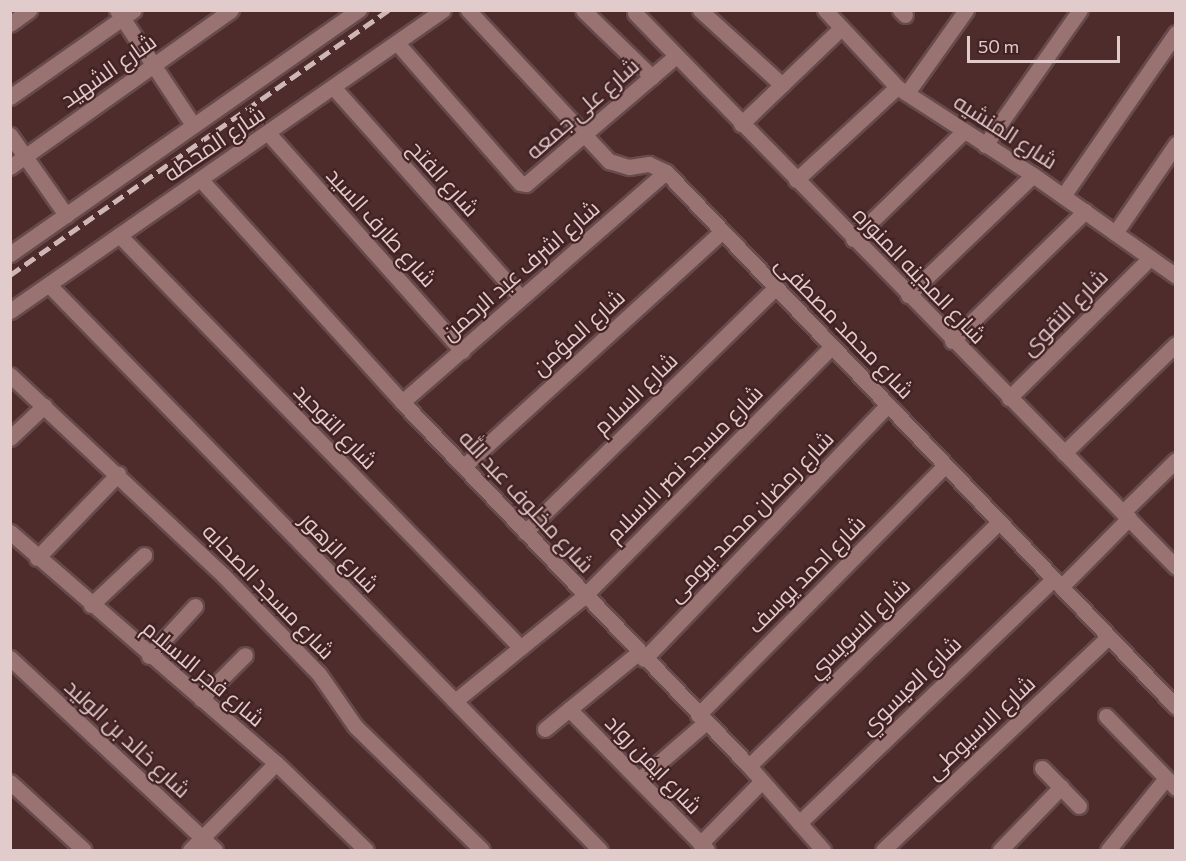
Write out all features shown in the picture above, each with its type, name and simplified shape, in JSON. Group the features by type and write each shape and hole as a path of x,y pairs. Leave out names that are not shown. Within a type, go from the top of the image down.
{"street":[{"path":"10,24 29,10"},
{"name":"شارع الشهيد","path":"10,166 231,10"},
{"path":"331,10 340,24"},
{"name":"شارع المحطه","path":"10,254 359,10"},
{"name":"شارع المحطه","path":"10,311 334,88 442,10"},
{"path":"468,10 585,135 618,166 649,164 666,172"},
{"path":"583,10 652,77"},
{"path":"700,10 782,85"},
{"name":"شارع المنشيه","path":"825,10 840,29 902,90 1063,196 1176,276"},
{"path":"796,180 902,90 966,10"},
{"path":"986,145 1080,10"},
{"path":"10,97 124,13 153,66 193,125"},
{"name":"شارع المدينه المنوره","path":"635,13 908,296 1176,567"},
{"path":"741,124 840,29"},
{"path":"1063,196 1176,33"},
{"name":"شارع على جمعه","path":"397,43 520,183 531,182 676,56"},
{"name":"شارع الفتح","path":"334,88 521,298"},
{"path":"853,239 964,131"},
{"name":"شارع طارف السيد","path":"268,133 462,351"},
{"path":"10,135 66,214"},
{"path":"1115,233 1176,144"},
{"name":"شارع اشرف عبد الرحمن","path":"402,402 666,172"},
{"name":"شارع محمد مصطفى","path":"666,172 1176,707"},
{"path":"908,296 1033,176"},
{"name":"شارع مخلوف عبد الله","path":"201,180 402,402 641,656 749,766 823,850"},
{"path":"952,341 1085,211"},
{"name":"شارع المؤمن","path":"464,466 722,231"},
{"name":"شارع التوحيد","path":"120,235 521,648"},
{"name":"شارع التقوى","path":"1009,398 1150,258"},
{"name":"شارع الزهور","path":"49,285 600,850"},
{"name":"شارع السلام","path":"525,532 776,287"},
{"path":"1064,453 1176,344"},
{"name":"شارع مسجد نصر الاسلام","path":"455,701 584,596 832,346"},
{"name":"شارع مسجد الصحابه","path":"10,375 118,474 319,674 355,726 482,850"},
{"name":"شارع رمضان محمد بيومى","path":"545,729 641,656 888,405"},
{"path":"10,438 44,406"},
{"name":"شارع العيسوي","path":"799,823 1057,583 1126,515 1176,460"},
{"name":"شارع احمد يوسف","path":"639,780 702,718 945,465"},
{"path":"37,558 118,474"},
{"name":"شارع السويسي","path":"749,766 999,522"},
{"name":"شارع فجر الاسلام","path":"10,532 149,656 276,763 366,850"},
{"path":"91,605 144,555"},
{"path":"149,656 195,606"},
{"name":"شارع الاسيوطى","path":"883,850 1108,637"},
{"path":"201,699 245,655"},
{"name":"شارع خالد بن الوليد","path":"10,658 215,850"},
{"name":"شارع ايمن رواد","path":"569,709 704,847"},
{"path":"1106,716 1171,783 1108,850"},
{"path":"190,850 276,763"},
{"path":"1042,768 1079,806"},
{"path":"704,847 762,781"},
{"path":"10,782 84,850"},
{"path":"1000,850 1061,787"}],"railway":[{"path":"10,275 389,10"}]}
